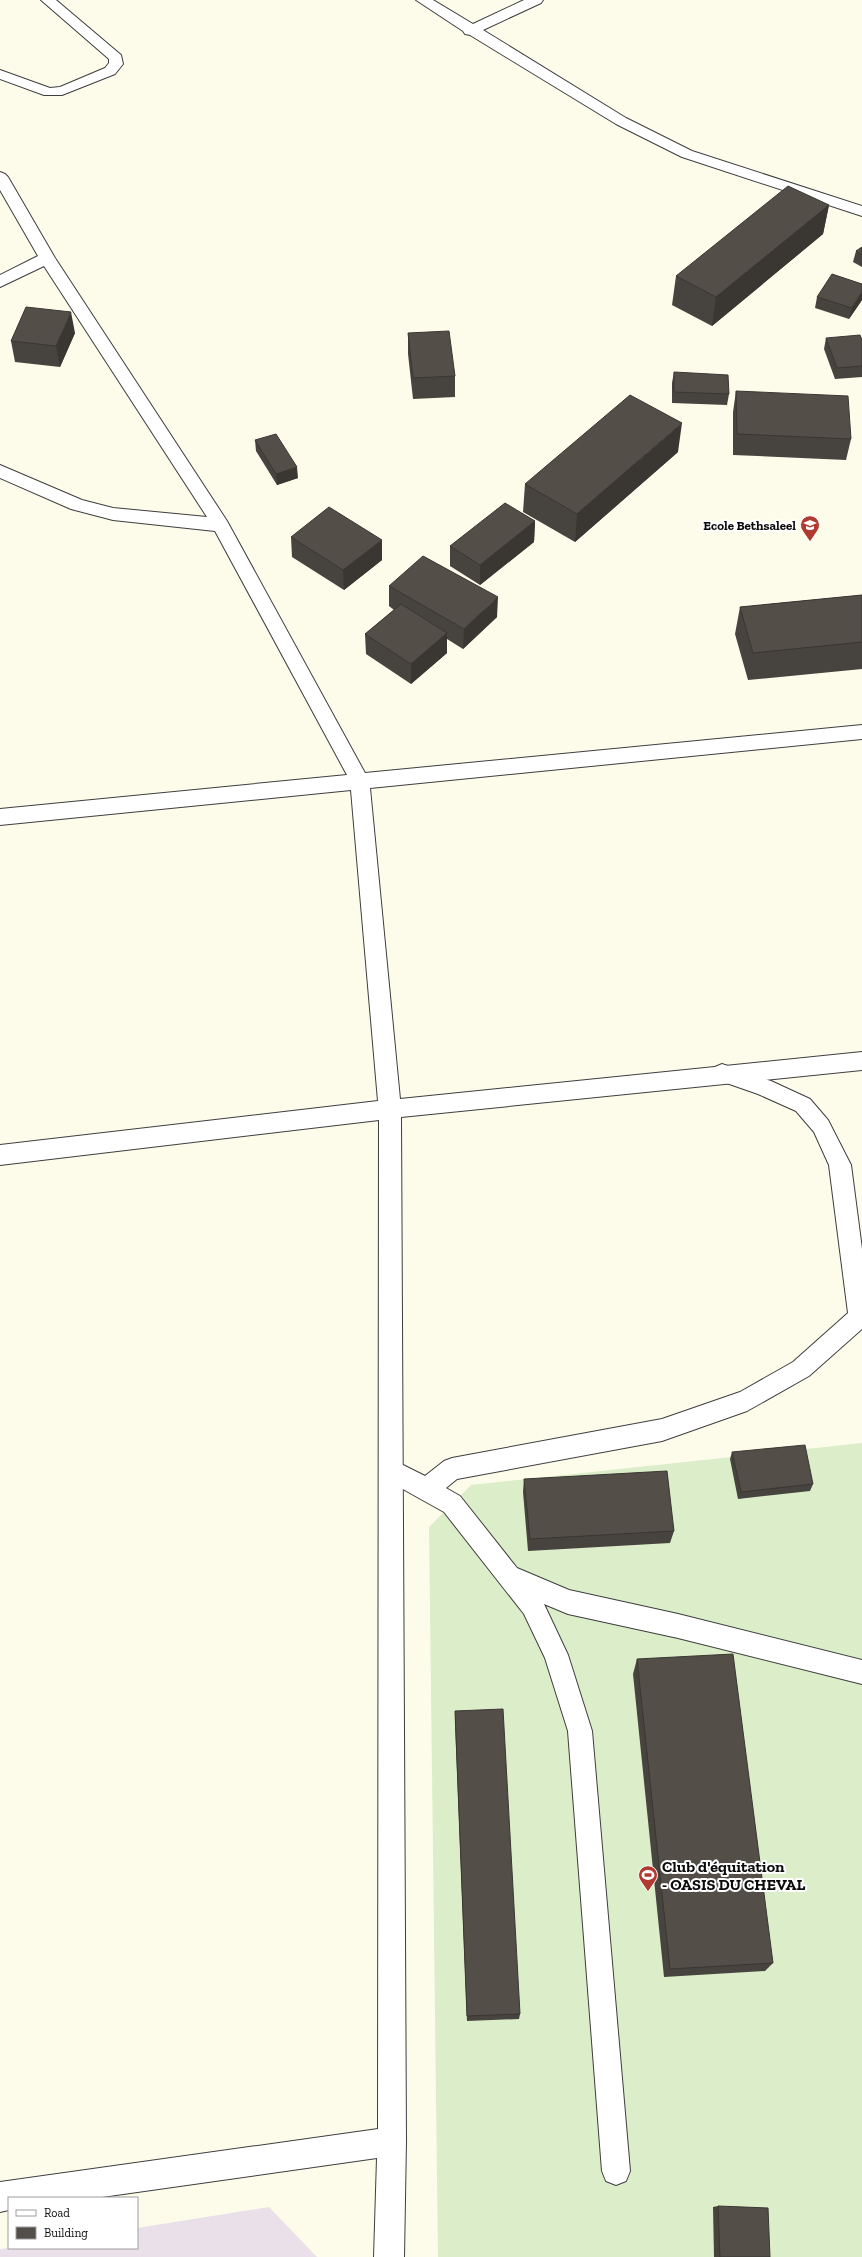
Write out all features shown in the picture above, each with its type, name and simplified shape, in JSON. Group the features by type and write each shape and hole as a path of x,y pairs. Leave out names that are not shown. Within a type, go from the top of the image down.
{"street":[{"path":"423,0 470,31 621,122 687,154 862,211"},
{"path":"470,31 536,0"},
{"path":"0,177 47,258 221,525 360,782 390,1109 392,2140 389,2257"},
{"path":"0,282 47,258"},
{"path":"0,471 77,505 113,514 221,525"},
{"path":"0,817 862,732"},
{"path":"0,1155 390,1109 722,1073 862,1061"},
{"path":"0,2197 392,2140"}],"lane":[{"path":"0,74 49,92 62,91 110,71 116,64 116,58 48,0"},
{"path":"426,1489 452,1469 662,1430 747,1400 801,1368 861,1316 840,1165 821,1126 803,1105 764,1087 722,1073"},
{"path":"390,1470 452,1504 533,1606 556,1655 580,1731 616,2171"},
{"path":"509,1576 568,1602 678,1626 862,1672"}],"shaded area":[{"path":"269,2207 317,2257 0,2257 0,2249 8,2248 138,2249 138,2228"}],"green space":[{"name":"Club d'équitation - OASIS DU CHEVAL","path":"862,1443 862,2257 438,2257 429,1527 471,1485"}],"building":[{"path":"788,186 829,205 716,297 676,276"},
{"path":"862,247 862,255 856,251"},
{"path":"832,274 862,284 862,292 852,308 817,297"},
{"path":"26,307 71,312 56,346 11,341"},
{"path":"449,331 455,376 413,378 408,333"},
{"path":"860,335 862,340 862,366 837,368 826,338"},
{"path":"674,372 728,375 729,394 674,392"},
{"path":"736,391 848,396 851,439 737,434"},
{"path":"630,395 682,423 577,514 525,484"},
{"path":"276,434 297,467 276,474 255,440"},
{"path":"505,503 535,521 480,565 450,546"},
{"path":"329,507 382,540 343,570 291,537"},
{"path":"423,556 498,597 464,629 389,586"},
{"path":"862,595 862,642 753,653 740,607"},
{"path":"401,604 447,633 411,664 365,634"},
{"path":"805,1445 813,1484 741,1492 732,1452"},
{"path":"667,1471 674,1531 530,1539 524,1479"},
{"path":"733,1654 773,1963 670,1969 637,1659"},
{"path":"503,1709 520,2014 467,2016 455,1711"},
{"path":"718,2206 768,2208 770,2257 720,2257"}],"place":[{"name":"Ecole Bethsaleel","path":"810,542"},
{"name":"Club d'équitation - OASIS DU CHEVAL","path":"648,1892"}]}
